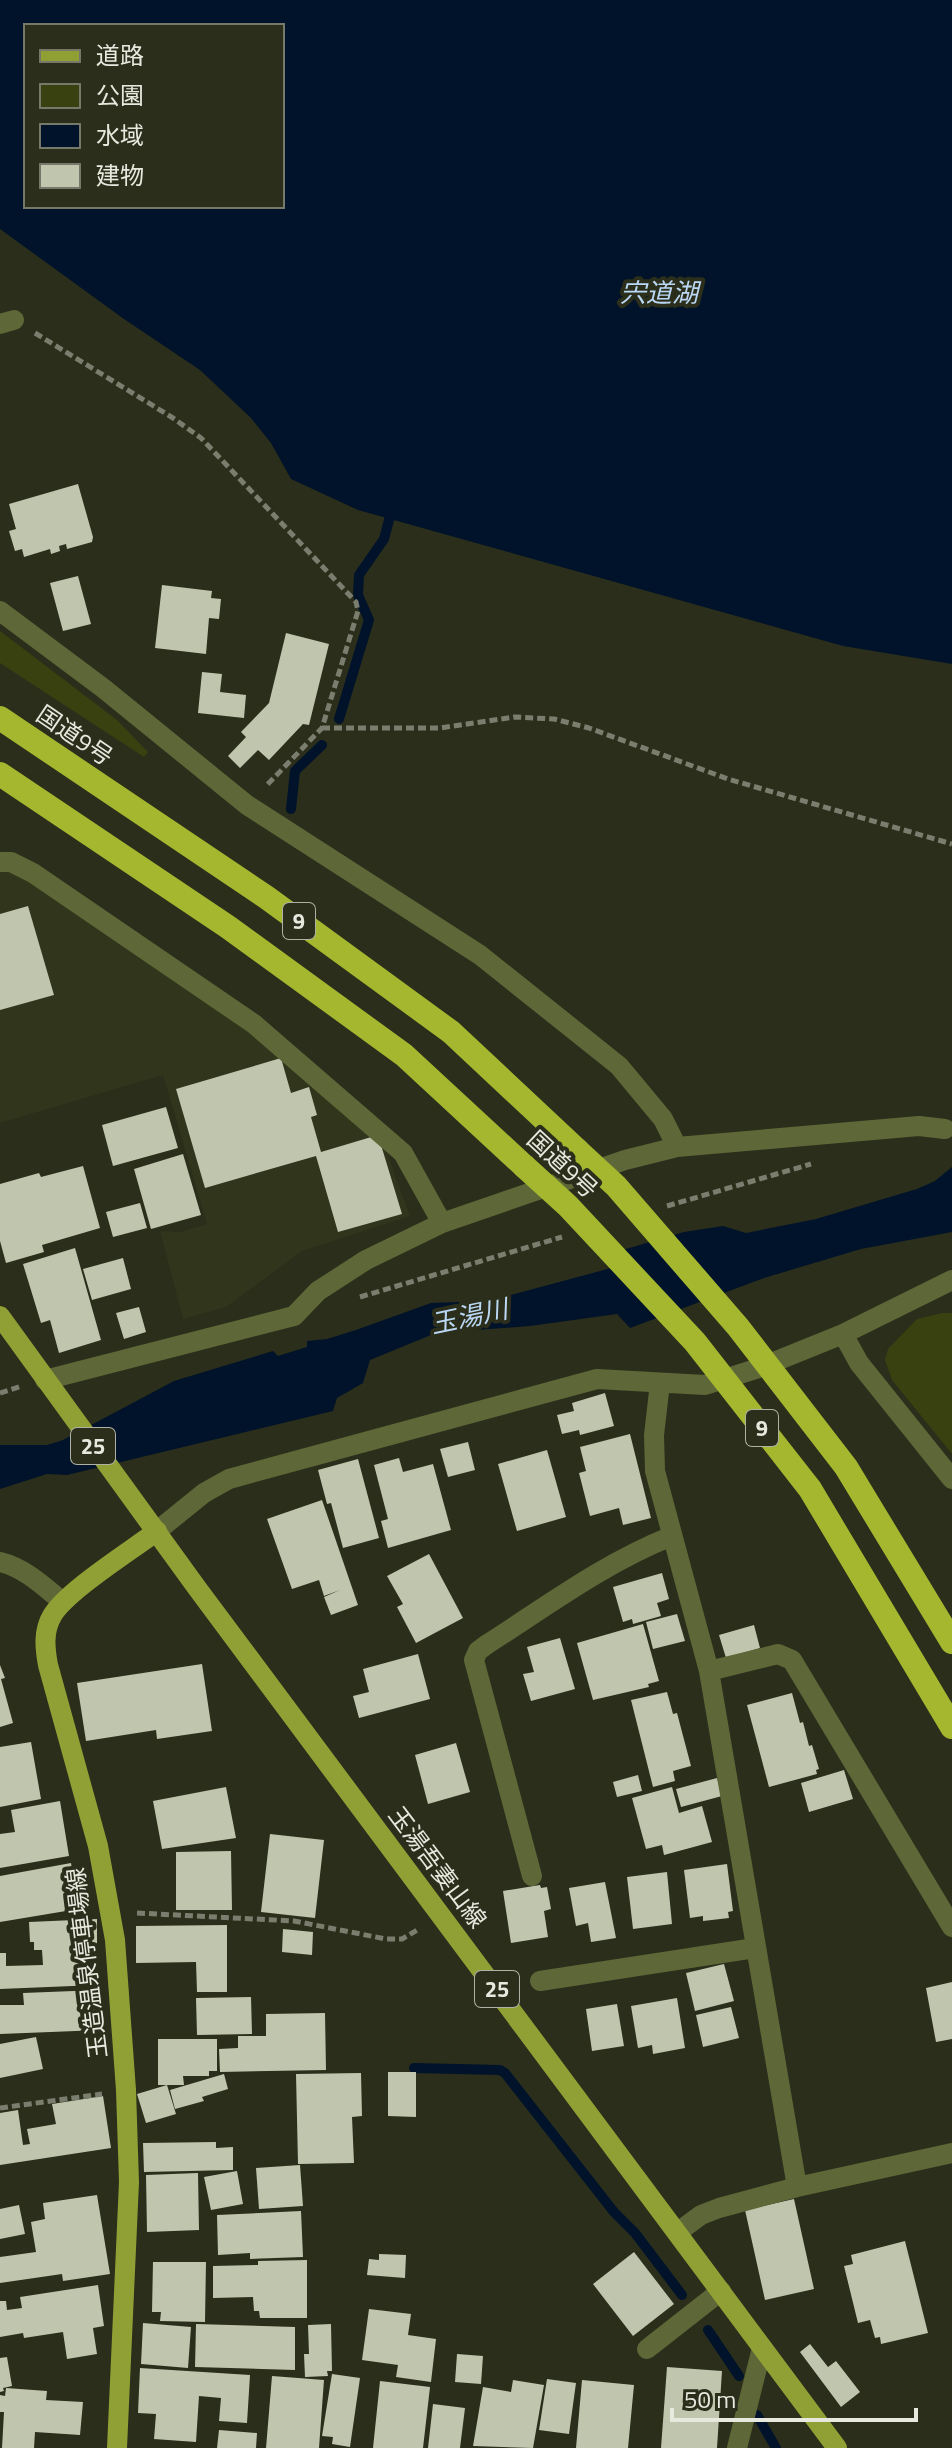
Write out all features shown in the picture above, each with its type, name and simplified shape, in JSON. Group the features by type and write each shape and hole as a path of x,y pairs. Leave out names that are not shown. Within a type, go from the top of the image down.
{"highway":[{"name":"国道9号","path":"0,718 266,897 451,1032 616,1186 738,1327 846,1467 952,1642"},
{"name":"国道9号","path":"0,774 228,927 404,1055 568,1206 695,1342 810,1489 952,1727"}],"main road":[{"name":"玉湯吾妻山線","path":"0,1316 206,1601 837,2448"},
{"name":"玉造温泉停車場線","path":"117,2448 129,2214 126,2090 112,1912 98,1846 46,1654 48,1625 63,1602 157,1531"}],"street":[{"path":"0,611 103,688 247,805 480,955 619,1066 663,1119 677,1147"},
{"path":"0,862 11,862 33,873 254,1024 403,1153 442,1223"},
{"path":"51,1387 294,1316 318,1291 366,1260 442,1223 625,1160 677,1147 919,1126 949,1128"},
{"path":"922,1135 949,1128"},
{"path":"157,1531 204,1493 229,1479 597,1379 705,1385 759,1368 843,1334 952,1280"},
{"path":"843,1334 859,1363 952,1479"},
{"path":"660,1383 653,1452 672,1536 709,1671 797,2187"},
{"path":"532,1876 474,1660 478,1651 486,1645 592,1574 640,1548 672,1536"},
{"path":"0,1562 30,1575 63,1602"},
{"path":"709,1671 778,1654 792,1660 952,1927"},
{"path":"540,1981 755,1948"},
{"path":"678,2232 701,2215 719,2208 797,2187 952,2153"},
{"path":"647,2349 721,2291"},
{"path":"737,2448 762,2348"}],"path":[{"path":"7,322 173,418 201,438 356,602 358,611 322,728 247,805"},
{"path":"322,728 440,728 515,717 554,719 589,728 728,779 952,844"},
{"path":"112,1912 294,1921 395,1939 409,1937 419,1929"},
{"path":"0,2108 126,2090"}],"shaded area":[{"path":"10,867 254,1036 380,1134 410,1216 302,1251 226,1307 183,1319 160,1231 180,1232 207,1224 163,1075 0,1123 0,871"}],"green space":[{"path":"0,631 117,720 148,752 144,757 0,663"},
{"path":"952,1313 952,1454 892,1380 885,1360 888,1349 917,1319"}],"water":[{"name":"宍道湖","path":"0,0 952,0 952,664 843,646 358,510 291,479 271,443 251,418 200,370 0,229"},
{"name":"玉湯川","path":"952,1167 952,1232 861,1249 764,1278 630,1328 617,1314 530,1326 436,1333 370,1360 363,1383 337,1398 333,1411 67,1475 47,1474 0,1489 0,1445 47,1445 63,1440 174,1381 273,1351 278,1356 307,1347 307,1341 327,1339 431,1303 488,1301 615,1267 619,1251 684,1232 723,1226 746,1233 816,1219 917,1189 935,1181"}],"building":[{"path":"78,484 92,542 67,549 66,544 59,546 60,551 51,554 50,549 24,557 22,549 15,551 9,531 16,529 9,504"},
{"path":"78,576 91,624 63,631 50,583"},
{"path":"162,585 212,591 211,598 221,599 219,619 209,618 206,654 155,648"},
{"path":"286,633 329,644 309,725 303,724 269,760 258,750 240,768 228,756 246,737 241,732 269,703"},
{"path":"202,672 222,674 220,692 246,695 244,718 198,713"},
{"path":"28,906 54,995 0,1010 0,914"},
{"path":"281,1058 291,1093 309,1087 317,1115 311,1117 321,1152 378,1135 402,1214 338,1232 316,1156 205,1188 176,1089"},
{"path":"166,1107 178,1148 113,1166 102,1125"},
{"path":"183,1154 201,1215 151,1229 134,1169"},
{"path":"83,1166 100,1228 42,1245 44,1252 6,1263 0,1241 0,1184 39,1173 41,1177"},
{"path":"140,1203 147,1228 113,1237 106,1212"},
{"path":"75,1248 101,1340 59,1353 50,1320 41,1323 23,1264"},
{"path":"123,1258 131,1289 92,1300 83,1269"},
{"path":"139,1307 146,1332 124,1339 116,1313"},
{"path":"605,1393 614,1426 580,1435 579,1430 562,1434 557,1415 574,1411 572,1403"},
{"path":"630,1434 651,1518 623,1525 619,1508 590,1516 579,1473 586,1471 580,1447"},
{"path":"468,1442 475,1470 448,1477 440,1449"},
{"path":"547,1450 566,1517 517,1531 498,1464"},
{"path":"399,1458 403,1472 433,1464 451,1530 388,1548 381,1521 388,1519 374,1465"},
{"path":"358,1459 379,1538 343,1548 318,1470"},
{"path":"322,1500 358,1605 331,1615 324,1597 340,1590 324,1596 319,1580 292,1589 267,1519"},
{"path":"429,1554 463,1618 416,1643 397,1607 403,1604 387,1576"},
{"path":"662,1573 669,1599 657,1603 661,1616 633,1624 632,1619 623,1622 613,1587"},
{"path":"677,1614 685,1641 653,1649 646,1622"},
{"path":"643,1624 659,1681 648,1684 649,1687 593,1700 577,1643"},
{"path":"754,1625 760,1648 726,1658 719,1635"},
{"path":"560,1638 575,1689 531,1701 523,1674 534,1672 527,1647"},
{"path":"418,1654 430,1699 359,1718 353,1696 369,1692 363,1669"},
{"path":"202,1664 212,1731 157,1739 156,1730 86,1741 77,1683"},
{"path":"0,1665 13,1723 0,1727"},
{"path":"667,1692 673,1714 677,1713 691,1766 673,1771 675,1781 653,1787 631,1700"},
{"path":"792,1693 800,1723 803,1722 819,1769 816,1770 817,1774 769,1787 747,1705"},
{"path":"31,1742 41,1799 0,1807 0,1747"},
{"path":"456,1743 470,1792 428,1804 415,1755"},
{"path":"844,1770 853,1799 809,1812 801,1783"},
{"path":"638,1775 642,1791 617,1797 613,1782"},
{"path":"717,1778 722,1796 681,1807 676,1789"},
{"path":"226,1787 236,1838 162,1849 153,1801"},
{"path":"672,1787 679,1813 702,1806 712,1842 664,1855 662,1845 646,1849 632,1798"},
{"path":"60,1801 69,1856 0,1868 0,1834 15,1832 11,1810"},
{"path":"270,1834 324,1840 315,1918 261,1912"},
{"path":"231,1851 232,1910 176,1910 176,1852"},
{"path":"71,1863 78,1909 0,1922 0,1876"},
{"path":"727,1864 733,1911 728,1912 729,1918 703,1921 703,1916 690,1918 684,1870"},
{"path":"667,1872 672,1924 633,1929 627,1877"},
{"path":"605,1882 616,1938 591,1942 588,1923 576,1926 569,1888"},
{"path":"540,1885 541,1888 547,1887 551,1909 544,1911 548,1937 511,1943 503,1891"},
{"path":"97,1919 97,1985 0,1989 0,1953 6,1953 6,1966 43,1965 42,1950 34,1950 34,1942 30,1942 29,1922"},
{"path":"227,1925 227,1992 197,1992 196,1962 136,1963 136,1926"},
{"path":"283,1929 313,1932 312,1955 282,1952"},
{"path":"724,1964 734,2001 695,2011 686,1973"},
{"path":"952,1982 952,2039 936,2042 926,1988"},
{"path":"99,1990 101,2030 0,2034 0,2005 24,2005 23,1993"},
{"path":"251,1997 252,2034 197,2035 196,1998"},
{"path":"677,1998 685,2048 653,2054 652,2045 638,2048 631,2006"},
{"path":"617,2004 624,2046 592,2051 586,2009"},
{"path":"731,2007 739,2038 703,2047 696,2015"},
{"path":"325,2013 326,2070 220,2072 219,2049 238,2048 238,2036 266,2036 266,2014"},
{"path":"36,2037 43,2069 0,2078 0,2044"},
{"path":"158,2039 217,2039 217,2071 209,2071 209,2076 183,2076 184,2085 158,2085"},
{"path":"388,2072 416,2072 416,2117 388,2116"},
{"path":"361,2073 362,2116 352,2117 354,2163 298,2164 296,2074"},
{"path":"224,2074 228,2089 202,2097 204,2101 175,2109 170,2090"},
{"path":"167,2085 176,2114 146,2123 137,2094"},
{"path":"103,2096 111,2148 0,2165 0,2113 18,2110 23,2145 30,2144 27,2129 56,2124 52,2104"},
{"path":"216,2142 216,2148 233,2147 233,2170 144,2172 143,2143"},
{"path":"300,2165 303,2206 259,2209 256,2168"},
{"path":"237,2171 243,2204 211,2210 204,2177"},
{"path":"198,2173 199,2230 147,2232 146,2175"},
{"path":"97,2195 110,2274 63,2281 62,2274 0,2283 0,2257 36,2252 31,2222 45,2219 43,2203"},
{"path":"794,2199 814,2289 765,2300 745,2210"},
{"path":"19,2205 25,2234 0,2239 0,2209"},
{"path":"301,2211 303,2257 250,2259 250,2253 218,2255 217,2215"},
{"path":"905,2241 928,2333 881,2344 880,2337 875,2338 870,2320 858,2323 844,2266 853,2264 851,2255"},
{"path":"634,2252 674,2304 633,2336 593,2284"},
{"path":"379,2254 406,2255 405,2278 367,2275 369,2259 379,2260"},
{"path":"307,2260 307,2318 260,2318 259,2311 254,2311 253,2297 213,2298 213,2266"},
{"path":"153,2262 206,2262 205,2322 160,2321 161,2312 152,2312"},
{"path":"98,2285 104,2326 93,2328 97,2354 67,2359 63,2332 24,2338 23,2333 0,2337 0,2301 6,2301 7,2310 22,2308 20,2297"},
{"path":"369,2309 411,2314 408,2335 436,2339 431,2382 396,2377 398,2365 362,2360"},
{"path":"143,2323 191,2327 188,2368 141,2364"},
{"path":"196,2324 295,2327 295,2370 195,2367"},
{"path":"331,2324 332,2371 327,2371 328,2376 305,2377 304,2354 309,2354 308,2325"},
{"path":"810,2344 828,2367 836,2361 860,2392 841,2407 800,2352"},
{"path":"457,2354 483,2356 481,2384 455,2382"},
{"path":"7,2357 12,2386 0,2392 0,2358"},
{"path":"667,2367 722,2371 717,2448 661,2448"},
{"path":"140,2368 250,2375 247,2423 219,2421 221,2398 199,2396 196,2442 154,2439 156,2414 138,2413"},
{"path":"332,2374 360,2378 350,2447 332,2444 333,2437 322,2436"},
{"path":"272,2376 324,2380 319,2448 266,2448"},
{"path":"547,2379 576,2383 569,2434 539,2430"},
{"path":"513,2380 544,2385 533,2448 473,2446 483,2387 511,2392"},
{"path":"582,2380 634,2385 628,2448 576,2448"},
{"path":"380,2381 430,2387 423,2448 373,2448"},
{"path":"6,2388 47,2391 46,2400 83,2402 80,2435 35,2432 34,2448 2,2448 4,2412 0,2412 0,2395 5,2396"},
{"path":"433,2404 465,2408 460,2448 428,2448"},
{"path":"219,2430 257,2433 256,2448 217,2448"}],"waterway":[{"path":"339,719 369,620 358,595 359,575 384,539 393,505"},
{"path":"291,809 295,771 322,745"},
{"path":"414,2068 500,2070 505,2073 682,2295"},
{"path":"708,2330 739,2376"},
{"path":"757,2415 776,2448"}]}
